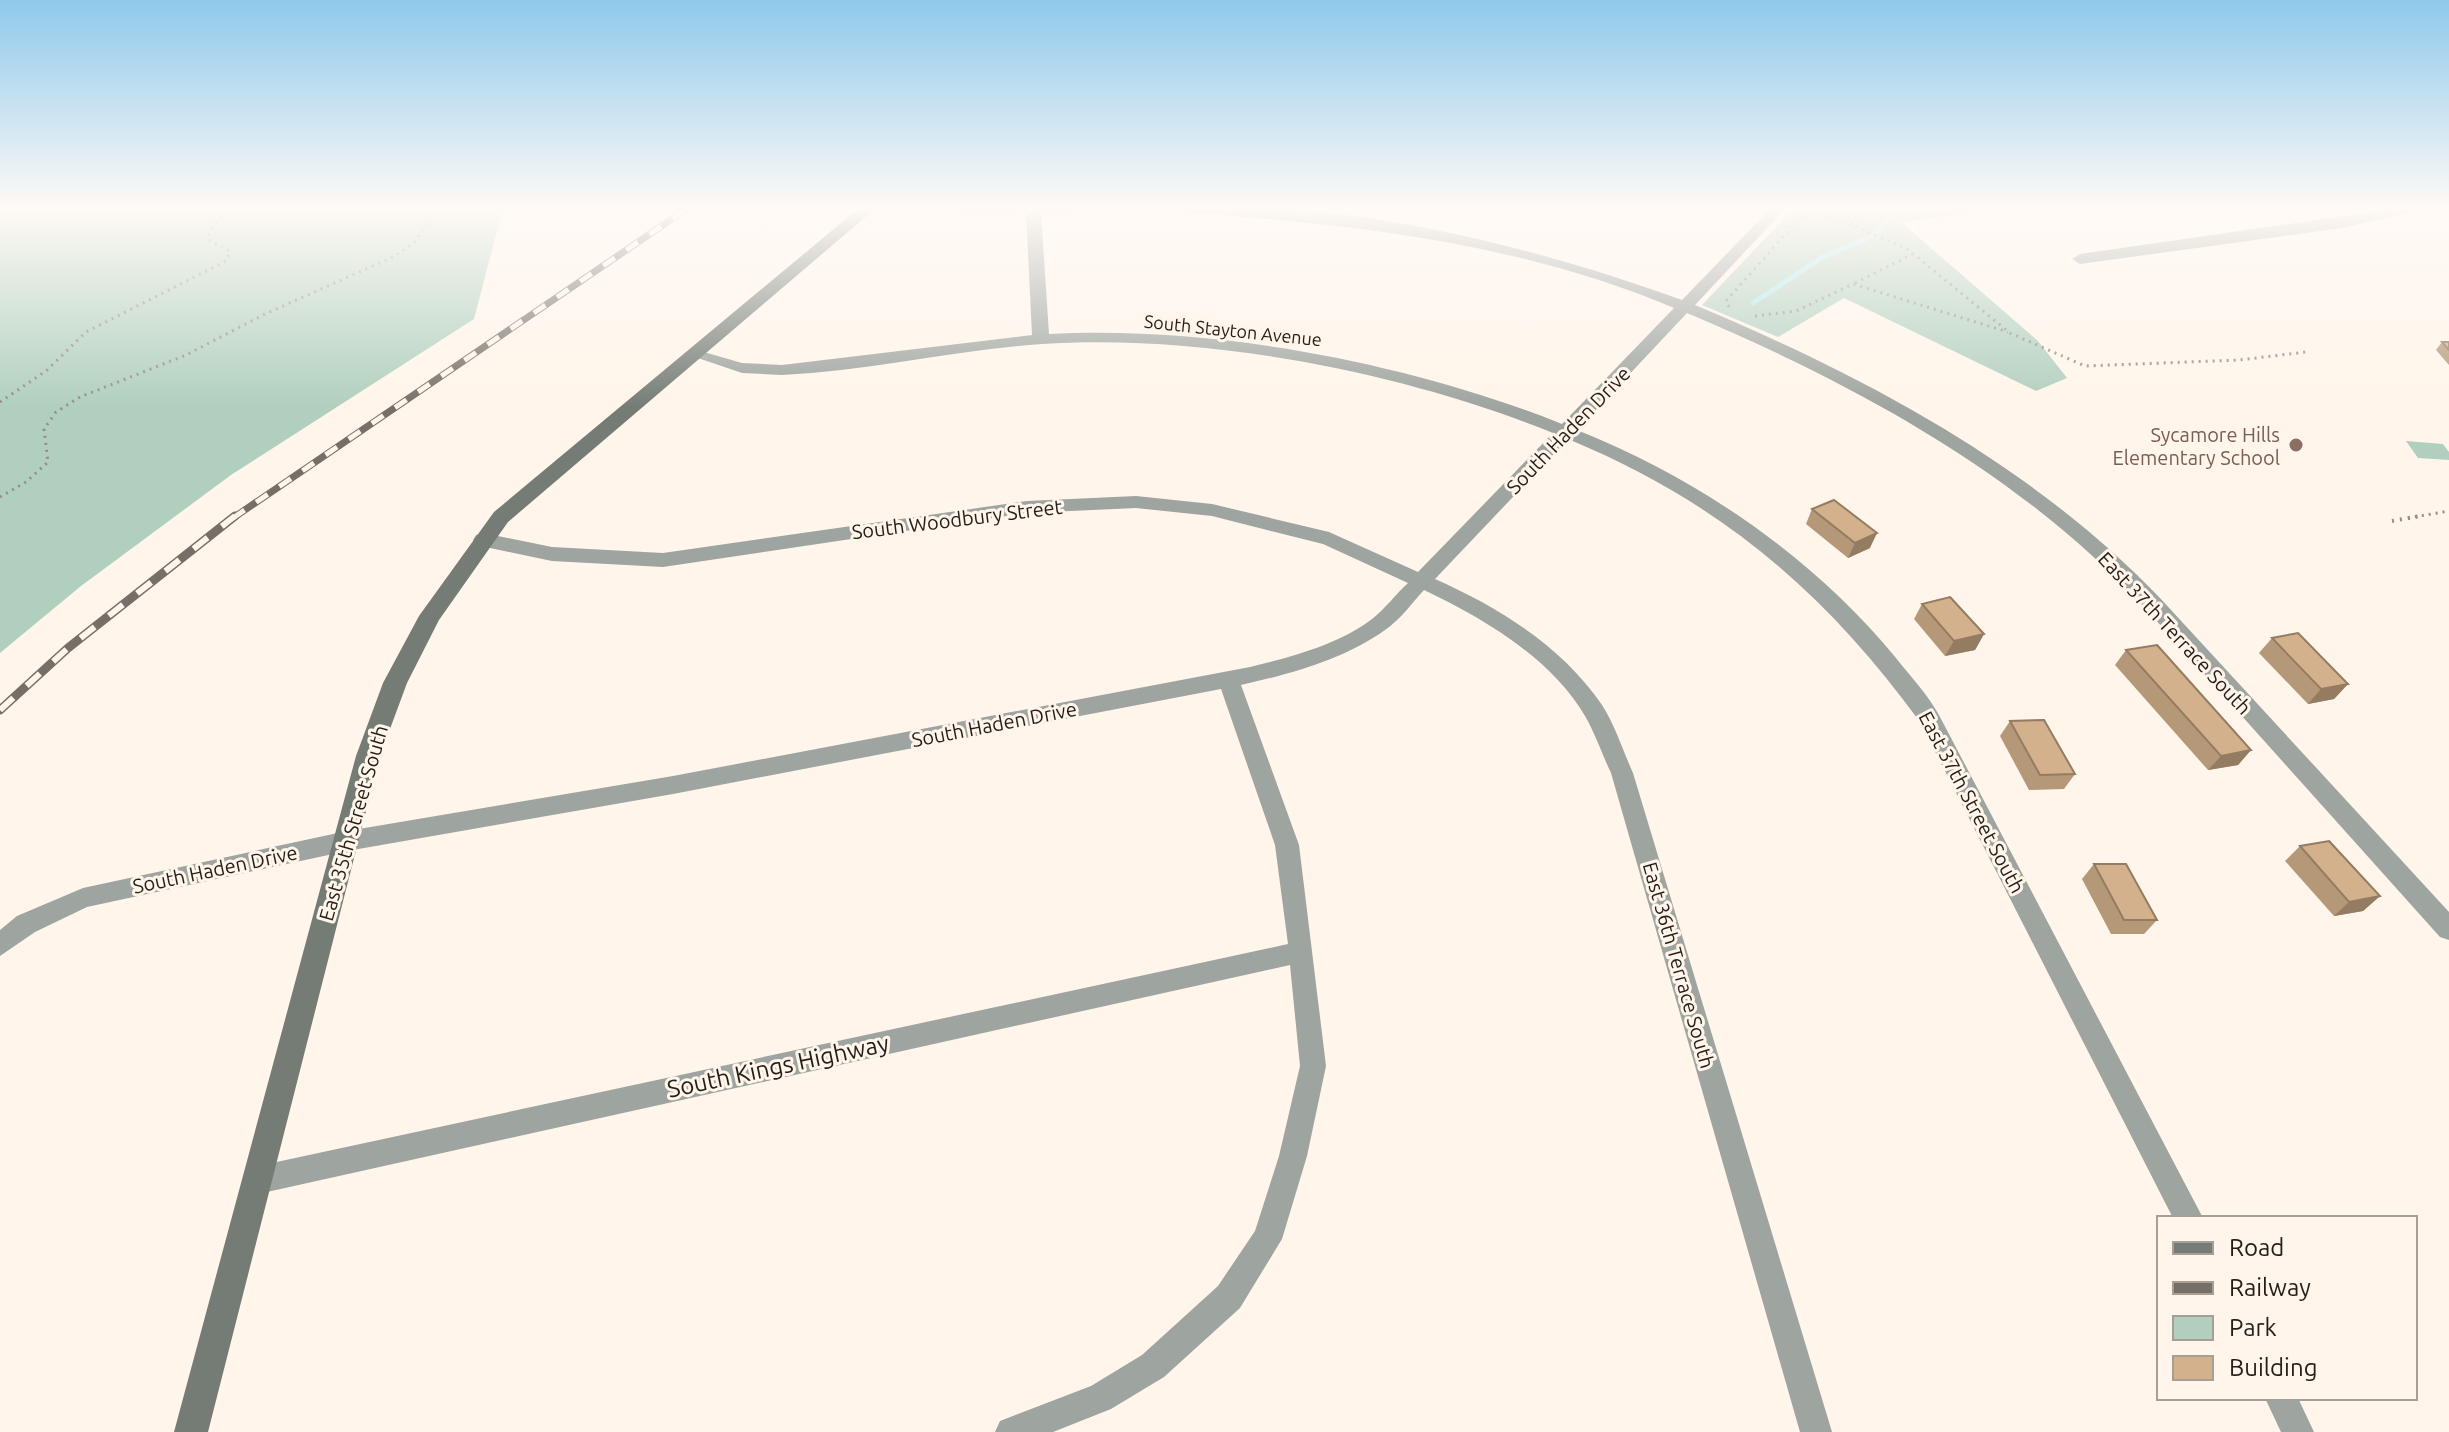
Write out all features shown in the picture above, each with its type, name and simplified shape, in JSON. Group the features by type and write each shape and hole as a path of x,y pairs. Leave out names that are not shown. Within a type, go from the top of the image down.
{"main road":[{"name":"East 35th Street South","path":"191,1432 368,756 395,683 430,616 501,517 790,275"}],"street":[{"path":"1037,275 1041,339"},
{"name":"East 37th Terrace South","path":"1587,275 1685,308 1815,362 1894,403 2027,491 2110,560 2449,929"},
{"name":"South Haden Drive","path":"0,945 36,920 83,898 347,841 673,785 1228,680 1297,664 1337,650 1380,624 1716,275"},
{"name":"South Stayton Avenue","path":"697,355 754,370 802,370 1041,339 1177,342 1328,360 1404,376 1566,432"},
{"name":"East 37th Street South","path":"1566,432 1642,468 1709,506 1767,545 1822,591 1874,643 1929,717 2187,1216"},
{"name":"South Woodbury Street","path":"483,540 552,554 663,560 1027,507 1136,502 1212,510 1286,526 1329,539 1422,581"},
{"name":"East 36th Terrace South","path":"1422,581 1461,599 1529,643 1563,672 1594,711 1622,773 1636,816 1816,1432"},
{"path":"1011,1432 1100,1398 1153,1366 1229,1297 1267,1239 1293,1156 1313,1066 1295,895 1287,845 1228,680"},
{"name":"South Kings Highway","path":"258,1180 1299,952"},
{"path":"2282,1400 2298,1432"}],"path":[{"path":"0,402 35,380 86,332 199,275"},
{"path":"0,497 26,482 48,462 44,429 56,412 80,397 186,355 265,314 353,275"},
{"path":"1731,310 1726,301 1749,275"},
{"path":"1744,316 1770,316 1796,311 1871,275"},
{"path":"1939,275 2010,333"},
{"path":"1853,284 2010,333 2085,366 2239,360 2306,352"},
{"path":"2392,521 2449,511"}],"green space":[{"path":"0,275 486,275 474,319 231,475 81,586 0,653"},
{"path":"1731,275 1962,275 2038,341 2067,378 2036,391 1844,298 1778,337 1702,305"},
{"path":"2406,441 2443,444 2449,452 2449,460 2418,458"}],"building":[{"path":"1834,500 1877,533 1855,543 1812,509"},
{"path":"1950,597 1984,634 1954,641 1922,604"},
{"path":"2298,633 2348,684 2321,689 2272,638"},
{"path":"2157,645 2251,750 2221,756 2126,650"},
{"path":"2044,720 2075,774 2040,775 2010,721"},
{"path":"2329,841 2380,896 2349,902 2300,846"},
{"path":"2094,864 2126,864 2157,920 2124,920"}],"waterway":[{"path":"1753,303 1796,275"}],"railway":[{"path":"233,518 590,275"},
{"path":"0,710 68,648 235,516"}],"place":[{"name":"Sycamore Hills Elementary School","path":"2296,445"}]}
